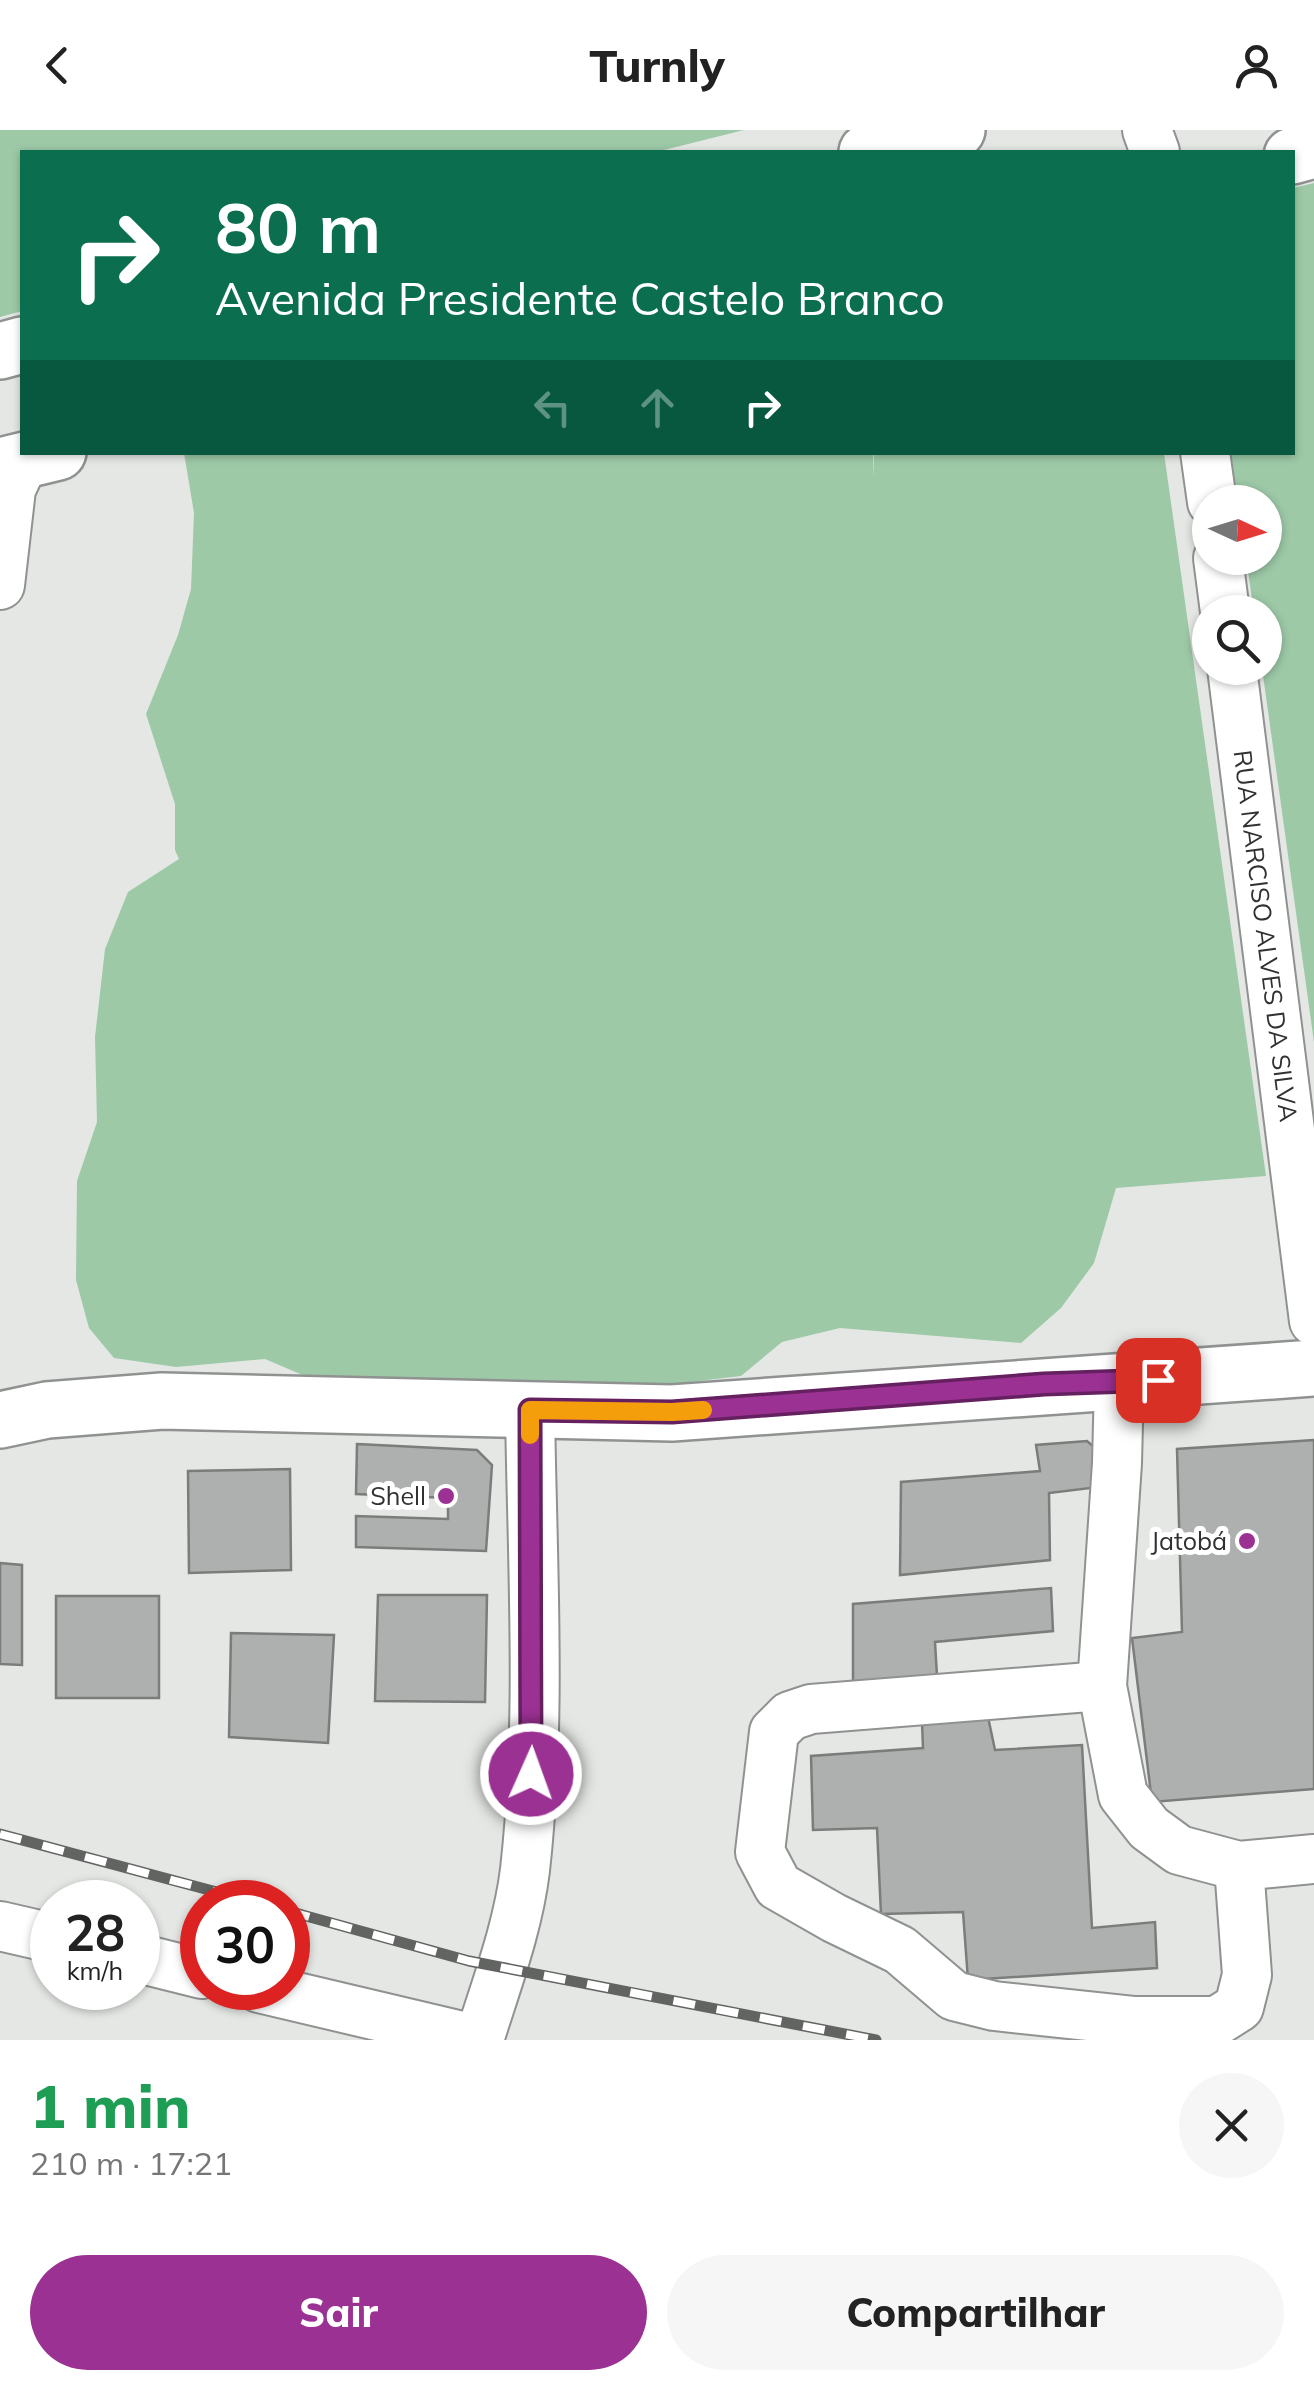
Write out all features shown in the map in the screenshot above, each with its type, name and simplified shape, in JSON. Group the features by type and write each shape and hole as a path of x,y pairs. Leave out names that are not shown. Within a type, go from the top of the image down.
{"main road":[{"path":"875,150 957,130"},
{"path":"0,1420 48,1410 162,1401 672,1412 1314,1368"}],"street":[{"path":"1205,455 1210,485"},
{"path":"0,585 11,489 28,460"},
{"name":"RUA NARCISO ALVES DA SILVA","path":"1234,685 1314,1321"},
{"path":"1119,1383 1102,1686 1123,1795 1149,1828 1179,1850 1239,1866 1314,1859"},
{"path":"310,2000 479,2040 510,1942 524,1872 533,1742 530,1410"},
{"path":"1102,1686 810,1709 790,1716 774,1732 760,1852 778,1886 900,1950 954,1996 994,2006 1135,2021 1217,2021 1240,2007 1247,1976 1239,1866"},
{"path":"0,1926 30,1933"}],"green space":[{"path":"0,130 744,130 664,150 20,150 20,312 0,317"},
{"path":"1314,183 1314,1042 1264,685 1282,685 1282,595 1251,595 1249,575 1282,575 1282,485 1236,485 1231,455 1295,455 1295,188"},
{"path":"184,455 873,455 873,478 874,455 1164,455 1192,651 1192,685 1197,685 1266,1176 1116,1188 1094,1263 1061,1308 1021,1343 840,1328 782,1342 741,1376 690,1382 683,1397 319,1382 265,1359 176,1367 114,1358 89,1328 76,1280 77,1181 97,1122 95,1037 105,949 128,892 179,859 175,850 175,804 146,714 178,635 191,589 194,513"}],"building":[{"name":"Jatobá","path":"1314,1440 1314,1789 1152,1802 1132,1638 1182,1632 1177,1449"},
{"path":"1087,1441 1102,1454 1099,1487 1049,1493 1050,1560 900,1575 901,1482 1040,1471 1036,1445"},
{"name":"Shell","path":"357,1444 477,1450 492,1465 486,1551 356,1547 356,1516 448,1519 448,1498 356,1494"},
{"path":"290,1469 291,1570 189,1573 188,1471"},
{"path":"0,1563 22,1565 22,1665 0,1664"},
{"path":"1051,1588 1053,1631 935,1642 937,1676 853,1686 853,1604"},
{"path":"378,1595 487,1595 485,1702 375,1701"},
{"path":"56,1596 159,1596 159,1698 56,1698"},
{"path":"231,1633 334,1635 328,1743 229,1737"},
{"path":"988,1717 995,1750 1082,1745 1092,1928 1155,1922 1157,1968 968,1980 963,1912 881,1914 877,1828 813,1830 811,1756 923,1748 922,1722"}],"railway":[{"path":"0,1834 180,1882"},
{"path":"310,1917 469,1961 876,2040"}],"slow traffic":[{"path":"530,1435 530,1410 703,1410"}],"place":[{"name":"Shell","path":"446,1496"},
{"name":"Jatobá","path":"1247,1541"}],"route":[{"path":"531,1774 530,1410 672,1412 1044,1384 1158,1380"}]}
